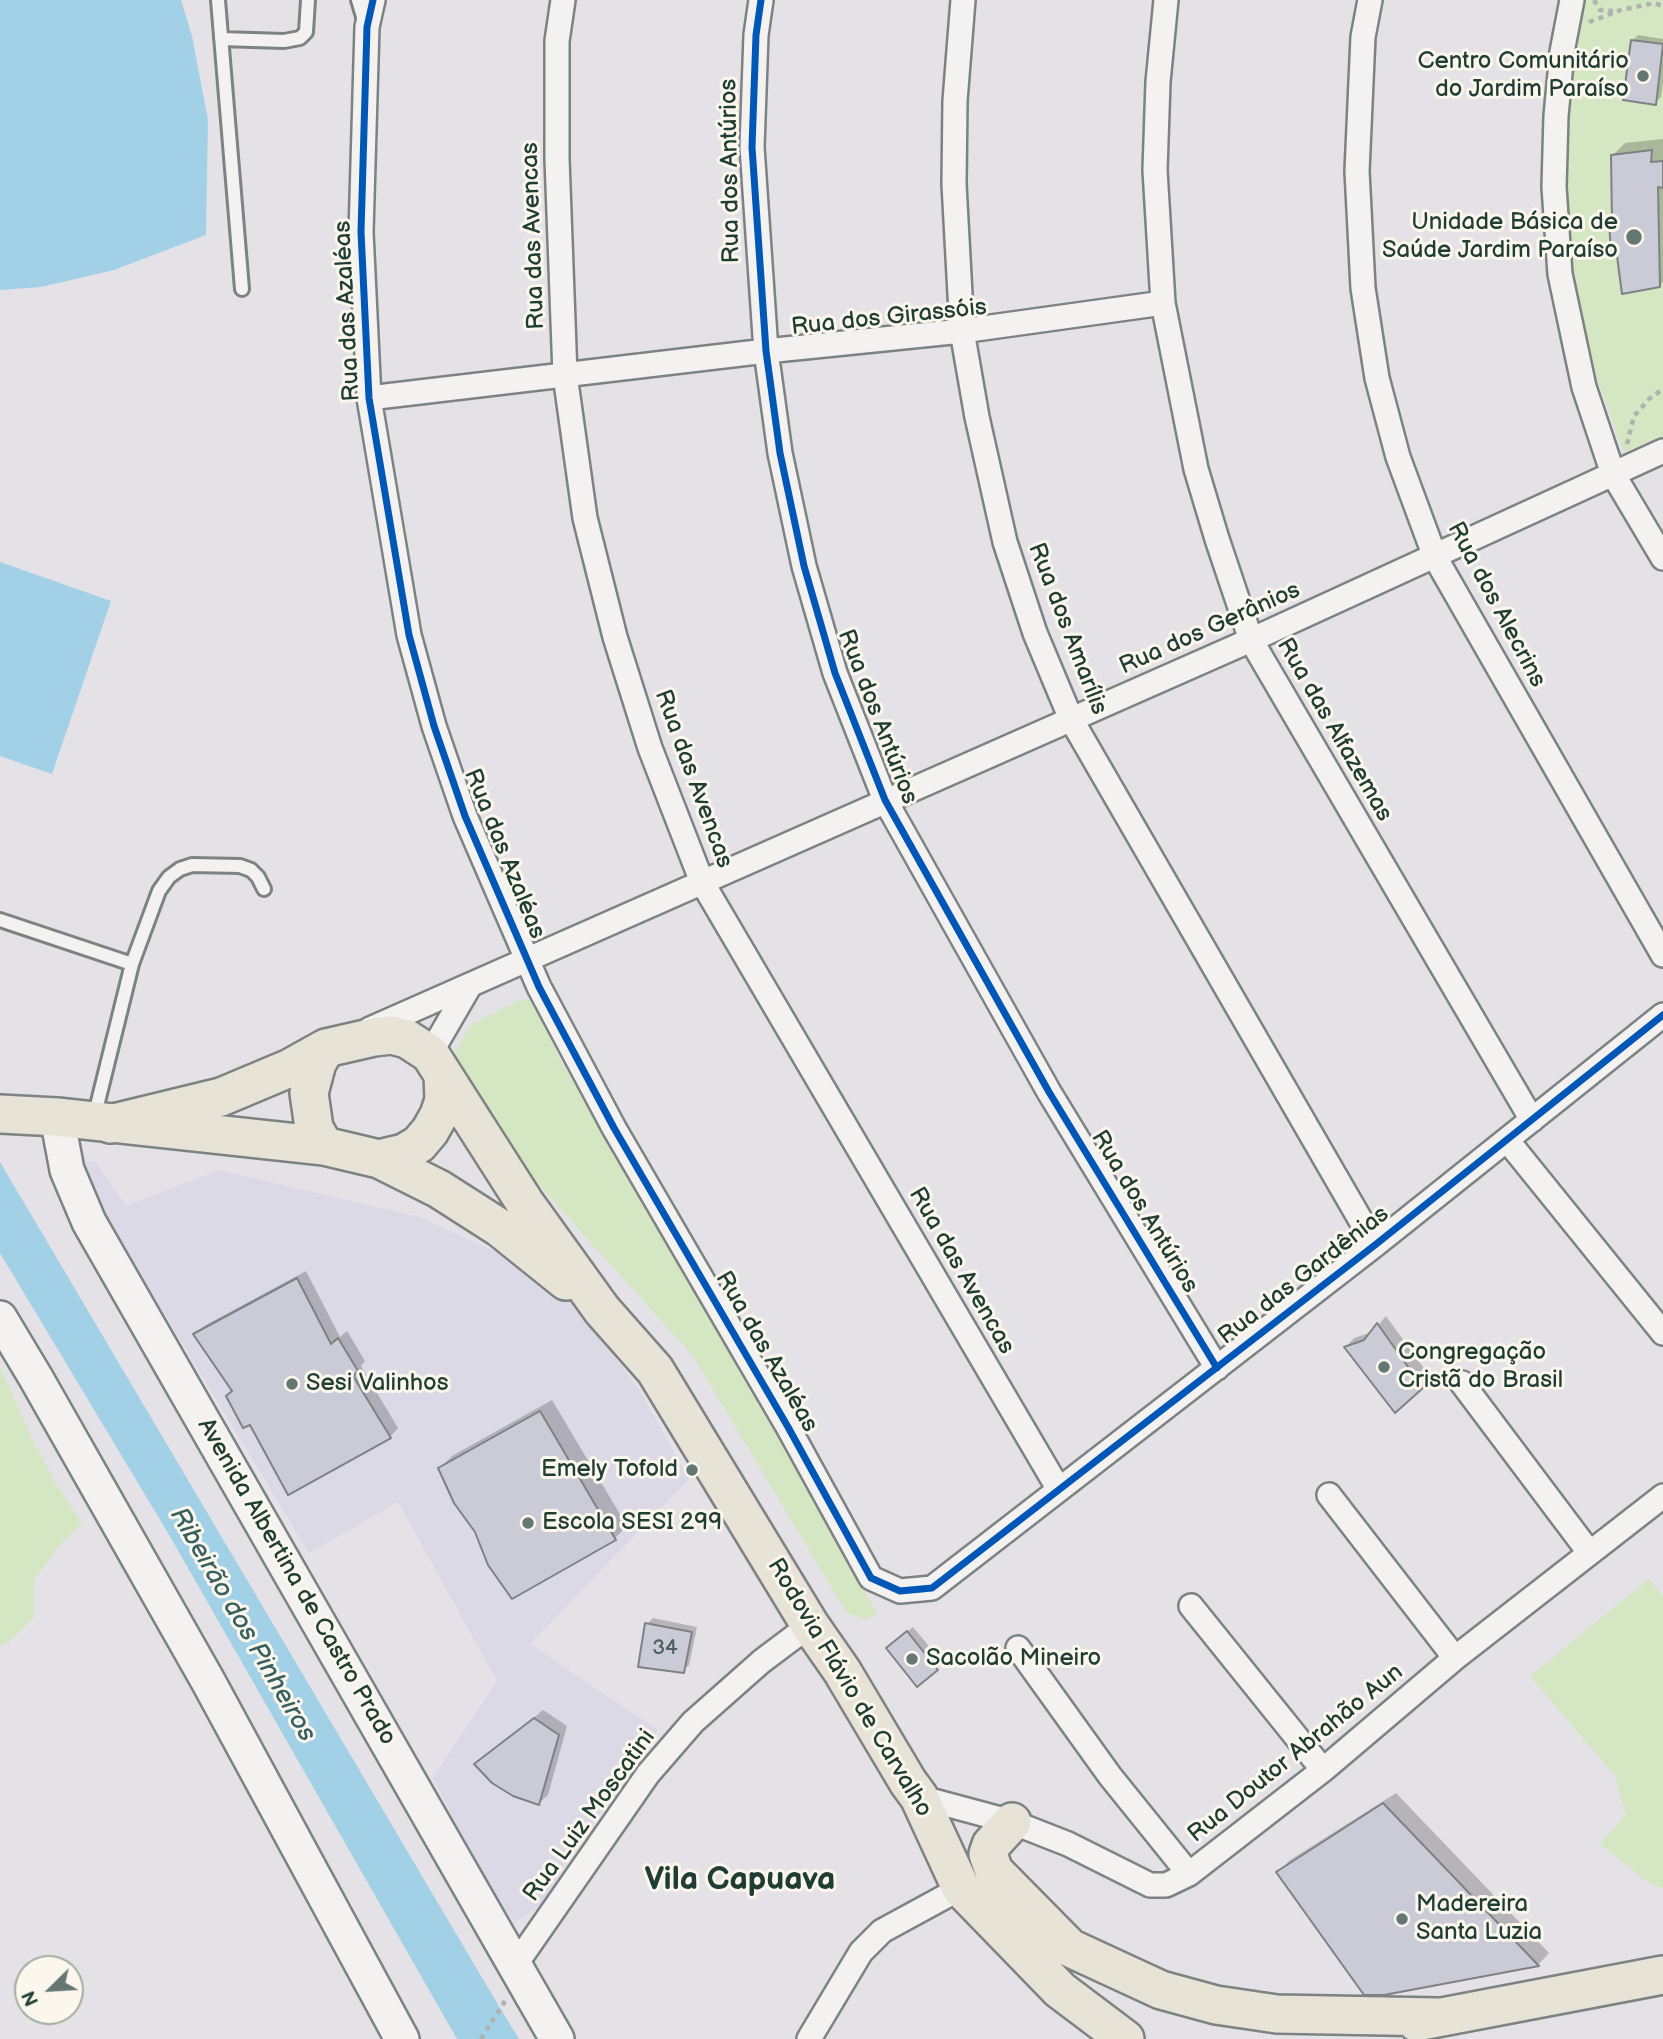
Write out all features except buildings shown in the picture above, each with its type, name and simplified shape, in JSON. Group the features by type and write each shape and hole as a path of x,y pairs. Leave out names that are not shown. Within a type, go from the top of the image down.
{"main road":[{"name":"Rodovia Flávio de Carvalho","path":"101,1123 221,1097 290,1069 326,1048 391,1035 407,1039 436,1065 525,1203 602,1310 656,1370 810,1625 842,1671 908,1782 974,1883 1060,1990 1125,2039"},
{"path":"324,1146 314,1128 309,1093 314,1070 326,1048"},
{"path":"379,1159 404,1153 419,1144 430,1130 444,1100 436,1065"},
{"name":"Rodovia Flávio de Carvalho","path":"0,1114 57,1117 324,1146 379,1159 439,1189 500,1228 602,1310"},
{"name":"Avenida Albertina de Castro Prado","path":"57,1117 67,1170 89,1222 557,2039"},
{"path":"0,1318 201,1669 402,2039"},
{"path":"1012,1822 991,1845 988,1854 994,1871 1070,1948"},
{"path":"974,1883 1020,1911 1070,1948 1161,1990 1216,2005 1277,2014 1438,2017"},
{"path":"1347,2039 1438,2017 1663,1975"},
{"path":"1216,2005 1240,2030 1241,2039"}],"street":[{"name":"Rua das Azaléas","path":"373,0 366,27 361,232 369,398 409,635 434,726 465,816 526,959 614,1128 788,1427 871,1578 900,1591 932,1588"},
{"name":"Rua das Avencas","path":"563,0 557,41 556,159 565,375 585,518 614,637 650,748 702,882 1058,1488"},
{"name":"Rua dos Antúrios","path":"761,0 756,35 752,147 766,351 780,453 804,566 835,673 885,800 1049,1092 1217,1368"},
{"name":"Rua dos Amarílis","path":"963,0 955,101 954,184 962,331 977,417 1005,542 1035,633 1071,719 1375,1245"},
{"name":"Rua das Alfazemas","path":"1166,0 1158,82 1154,170 1163,303 1196,468 1251,640 1532,1120"},
{"name":"Rua dos Alecrins","path":"1370,0 1363,37 1356,171 1363,288 1377,378 1398,457 1435,556 1663,955"},
{"path":"1572,0 1556,116 1554,187 1560,274 1584,387 1613,474 1663,558"},
{"name":"Rua dos Girassóis","path":"369,398 766,351 962,331 1163,303"},
{"name":"Rua dos Gerânios","path":"326,1048 1251,640 1663,451"},
{"path":"436,1065 469,987"},
{"name":"Rua das Gardênias","path":"932,1588 1375,1245 1663,1015"},
{"path":"1507,1140 1663,1333"},
{"path":"1462,1383 1589,1552"},
{"path":"1329,1495 1455,1658"},
{"name":"Rua Doutor Abrahão Aun","path":"919,1797 1012,1822 1068,1844 1150,1885 1166,1885 1189,1874 1323,1770 1455,1658 1663,1496"},
{"path":"1191,1606 1323,1770"},
{"name":"Rua Luiz Moscatini","path":"516,1964 648,1774 693,1722 762,1661 810,1625"},
{"path":"1018,1648 1110,1776 1189,1874"},
{"path":"809,2039 861,1952 882,1931 974,1883"}],"lane":[{"path":"218,0 242,289"},
{"path":"221,39 284,41 300,38 306,32 308,0"},
{"path":"358,0 366,27"},
{"path":"101,1123 132,964 159,891 169,877 192,865 240,866 251,870 264,889"},
{"path":"0,920 132,964"}],"path":[{"path":"1594,0 1600,10 1617,12"},
{"path":"1566,31 1617,12 1654,3 1663,6"},
{"path":"1613,474 1625,452 1634,416 1649,399 1663,389"},
{"path":"481,2039 505,2001"}],"shaded area":[{"name":"Escola SESI 299","path":"95,1161 126,1206 219,1170 419,1217 558,1280 640,1391 689,1479 530,1644 658,1730 562,1868 546,1900 534,1911 515,1921 499,1908 433,1778 497,1681 398,1502 309,1553 83,1179 78,1163"}],"green space":[{"path":"1578,0 1663,0 1663,436 1624,452 1597,379 1577,301 1565,227 1564,152"},
{"path":"536,999 556,1052 688,1277 877,1614 866,1620 847,1613 693,1356 494,1135 453,1055 471,1025 521,1000"},
{"path":"0,1366 32,1439 55,1482 82,1523 57,1548 34,1580 34,1617 9,1642 0,1646"},
{"path":"1649,1579 1663,1596 1663,1889 1644,1880 1600,1843 1626,1815 1615,1776 1530,1676"}],"water":[{"path":"0,0 181,0 192,36 208,120 206,235 114,270 41,287 0,290"},
{"path":"0,562 111,601 52,774 0,756"},
{"name":"Ribeirão dos Pinheiros","path":"0,1162 519,2039 457,2039 168,1533 0,1253"}],"cycle path":[{"path":"373,0 367,27 361,232 369,398 409,635 434,726 465,816 539,987 614,1128 788,1427 871,1578 900,1591 932,1588 1375,1245 1663,1015"},
{"path":"761,0 756,35 752,147 766,351 780,453 804,566 835,673 885,800 1049,1092 1217,1368"}],"place":[{"name":"Centro Comunitário do Jardim Paraíso","path":"1643,76"},
{"name":"Unidade Básica de Saúde Jardim Paraíso","path":"1634,237"},
{"name":"Congregação Cristã do Brasil","path":"1384,1367"},
{"name":"Sesi Valinhos","path":"292,1384"},
{"name":"Emely Tofold","path":"692,1470"},
{"name":"Escola SESI 299","path":"528,1523"},
{"name":"Sacolão Mineiro","path":"912,1659"},
{"name":"Madereira Santa Luzia","path":"1402,1919"}],"district":[{"name":"Vila Capuava","path":"740,1881"}]}
